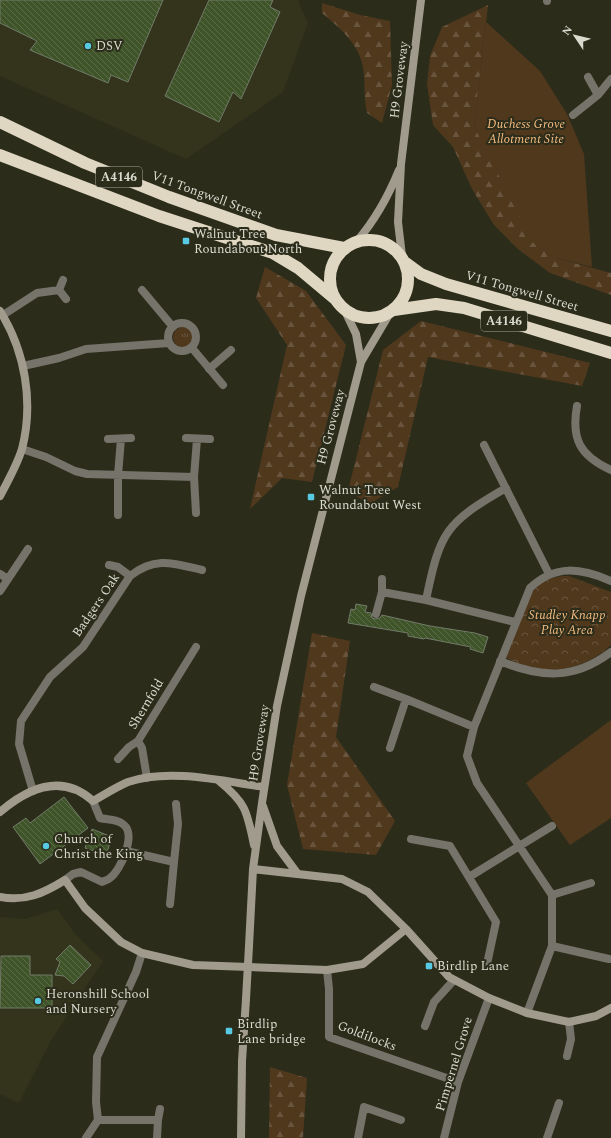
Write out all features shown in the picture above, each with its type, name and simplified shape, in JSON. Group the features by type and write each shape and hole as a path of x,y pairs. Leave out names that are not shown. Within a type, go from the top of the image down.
{"highway":[{"name":"V11 Tongwell Street","path":"0,122 92,166 169,197 276,235 344,248"},
{"name":"A4146","path":"0,155 152,213 272,253 298,268 335,299 345,311 360,317 375,318 392,311 436,304 464,308 611,353"},
{"name":"A4146","path":"335,299 330,286 330,272 335,259 344,248 357,241 369,239 382,241 393,247 404,259"},
{"name":"V11 Tongwell Street","path":"404,259 421,274 446,284 611,331"},
{"path":"392,311 405,296 409,280 404,259"}],"street":[{"name":"H9 Groveway","path":"404,259 398,222 401,164 421,0"},
{"path":"588,77 598,95"},
{"path":"573,116 598,95 611,79"},
{"name":"H9 Groveway","path":"357,241 376,218 387,200 401,164"},
{"path":"59,290 63,280"},
{"path":"59,290 66,299"},
{"path":"0,496 22,450 27,397 24,366 15,338 1,313 36,293 59,290"},
{"path":"142,290 173,326"},
{"name":"H9 Groveway","path":"345,311 356,334 361,362"},
{"name":"H9 Groveway","path":"242,1138 242,1060 253,869 277,706 311,552 361,362 392,311"},
{"path":"24,366 59,358 86,349 169,343 179,351 188,350 192,348 197,336 193,328 186,323 177,324 173,326 169,334 169,343"},
{"path":"192,348 223,385"},
{"path":"209,369 231,350"},
{"path":"577,406 574,424 581,448 598,464 611,470"},
{"path":"108,439 131,438"},
{"path":"186,438 210,439"},
{"path":"118,515 118,475 121,439"},
{"path":"196,513 194,477 197,439"},
{"path":"484,445 549,574"},
{"path":"22,450 46,457 76,471 87,474 194,477"},
{"path":"426,600 435,556 442,539 464,514 506,488"},
{"path":"0,591 28,549"},
{"name":"Badgers Oak","path":"33,791 18,744 21,721 50,677 83,647 130,576 139,569 156,562 182,565 202,570"},
{"name":"Badgers Oak","path":"109,565 118,567 130,576"},
{"path":"527,1013 552,946 552,895 477,783 467,756 474,727 515,622 530,588 549,574 569,569 610,578"},
{"path":"0,574 8,579"},
{"path":"376,614 382,592 382,579"},
{"path":"382,592 426,600 515,622"},
{"name":"Shernfold","path":"147,778 142,748 138,741 196,647"},
{"path":"500,661 535,673 558,675 578,670 598,662 611,652"},
{"path":"374,687 474,727"},
{"path":"390,748 406,699"},
{"path":"118,759 129,747 138,741"},
{"path":"93,801 127,783 147,778 207,778 264,787"},
{"path":"218,780 236,795 247,814 255,852"},
{"path":"0,812 14,801 33,791 53,786 70,787 82,792 93,801 100,818 118,821 125,826 128,832 126,851 110,878 102,882 81,872 73,874 48,891 29,898 12,899 0,897"},
{"path":"262,803 277,846 297,873"},
{"path":"170,904 178,824 176,804"},
{"path":"470,877 552,826"},
{"path":"411,839 450,846 470,877 496,922 487,964"},
{"path":"126,851 174,862"},
{"path":"253,869 342,879 368,892 406,928 449,977 489,998 527,1013 569,1022 596,1016 611,1008"},
{"path":"65,880 84,908 121,942 142,953 193,965 327,970 363,964 406,928"},
{"path":"552,895 591,883"},
{"path":"552,946 609,959"},
{"path":"86,1138 98,1120 96,1102 97,1057 106,1034 118,1013 130,986 142,953"},
{"name":"Goldilocks","path":"327,970 329,989 329,1037 458,1082"},
{"path":"424,1026 434,1002 454,980"},
{"name":"Pimpernel Grove","path":"444,1138 458,1082 489,998"},
{"path":"567,1056 571,1039 569,1022"},
{"path":"547,1138 559,1103"},
{"path":"358,1138 364,1107 401,1120"},
{"path":"156,1138 160,1109"},
{"path":"98,1120 158,1120"}],"shaded area":[{"path":"0,0 299,0 299,4 308,23 283,92 186,159 0,76"},
{"name":"Heronshill School and Nursery","path":"57,909 76,935 103,961 50,1042 19,1103 0,1094 0,917 25,919"}],"green space":[{"path":"322,3 360,15 390,21 392,85 382,123 367,113 363,66 356,48 344,33 322,13"},
{"path":"488,5 474,126 556,258 611,273 611,295 550,273 518,249 494,225 472,189 453,147 433,125 427,84 430,56 442,27"},
{"name":"Duchess Grove Allotment Site","path":"486,22 540,71 567,114 584,154 592,267 556,258 532,242 474,126"},
{"path":"265,267 306,291 346,345 312,482 282,478 250,509 287,345 256,298"},
{"path":"421,321 590,363 582,386 428,357 398,487 369,504 348,491 383,350"},
{"path":"183,327 190,330 193,337 190,344 183,347 176,344 173,337 176,330"},
{"name":"Studley Knapp Play Area","path":"569,576 611,592 611,645 593,658 583,663 561,669 550,670 527,667 504,657 519,618 528,598 534,590 550,578"},
{"path":"312,633 350,641 336,737 395,821 376,855 303,849 287,785"},
{"path":"611,720 611,818 570,845 526,783"},
{"path":"270,1067 307,1078 303,1138 269,1138"}],"building":[{"name":"DSV","path":"0,0 163,0 128,82 111,75 108,83 30,50 37,41 0,23"},
{"path":"209,0 273,0 270,7 280,12 241,99 233,92 219,122 165,96"},
{"path":"356,604 367,606 365,612 371,613 372,618 375,619 380,618 382,615 430,626 475,633 488,637 483,653 470,649 471,647 408,636 408,633 348,623 351,609 355,610"},
{"name":"Church of Christ the King","path":"64,797 88,828 40,864 13,827 26,818 30,823"},
{"path":"92,829 112,837 106,855 85,848"},
{"path":"70,945 91,965 73,984 64,976 55,975 60,962 56,959"},
{"path":"1,956 30,956 30,975 52,975 52,1008 0,1008"}],"place":[{"name":"DSV","path":"88,46"},
{"name":"Walnut Tree Roundabout North","path":"186,241"},
{"name":"Walnut Tree Roundabout West","path":"311,497"},
{"name":"Church of Christ the King","path":"46,846"},
{"name":"Birdlip Lane","path":"429,966"},
{"name":"Heronshill School and Nursery","path":"38,1001"},
{"name":"Birdlip Lane bridge","path":"229,1031"}]}
